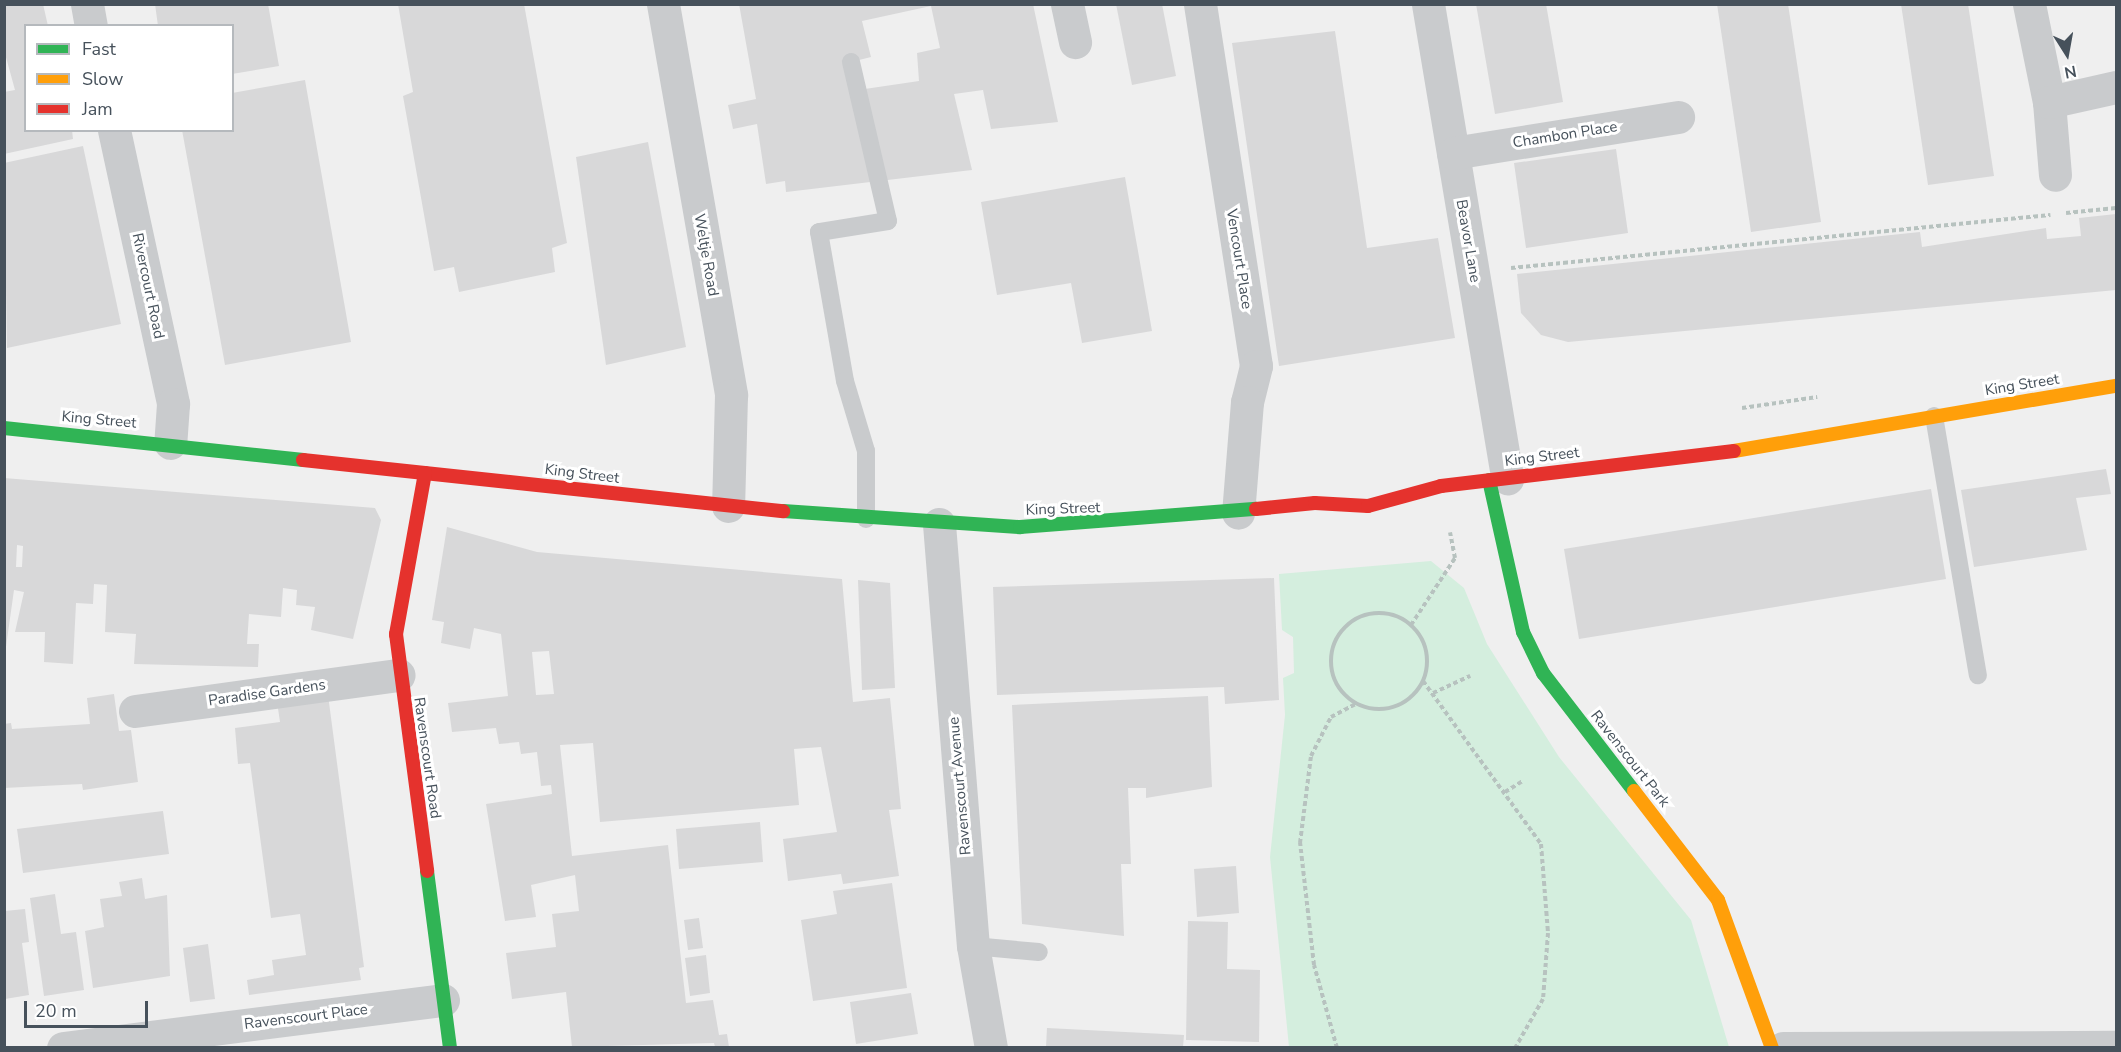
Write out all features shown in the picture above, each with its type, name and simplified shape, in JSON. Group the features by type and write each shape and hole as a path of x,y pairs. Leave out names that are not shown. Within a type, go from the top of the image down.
{"main road":[{"name":"King Street","path":"4,428 170,443 325,466 424,473 866,519 939,524 1079,525 1238,513 1315,503 1368,506 1419,490 1778,445 1934,416 2116,387"},
{"name":"Ravenscourt Road","path":"424,473 396,617 399,675 450,1047"},
{"name":"Ravenscourt Park","path":"1498,479 1523,632 1543,673 1718,900 1772,1047"}],"street":[{"path":"87,4 91,24"},
{"name":"Weltje Road","path":"663,4 731,395 728,506"},
{"path":"1067,4 1075,42"},
{"name":"Vencourt Place","path":"1200,4 1256,366 1247,402 1238,513"},
{"name":"Beavor Lane","path":"1428,4 1474,271 1498,479"},
{"path":"2029,4 2049,102 2055,175"},
{"path":"2049,102 2116,87"},
{"name":"Chambon Place","path":"1453,153 1678,117"},
{"name":"Rivercourt Road","path":"114,132 173,404 170,443"},
{"name":"Ravenscourt Avenue","path":"939,524 974,954 991,1047"},
{"name":"Paradise Gardens","path":"135,711 399,675"},
{"name":"Ravenscourt Place","path":"63,1047 443,1000"},
{"path":"1783,1047 2116,1047"}],"lane":[{"path":"851,62 888,221 819,232 845,381 866,451 866,519"},
{"path":"1934,416 1978,675"},
{"path":"974,954 1039,952"}],"path":[{"path":"1474,271 2116,208"},
{"path":"1412,625 1455,558 1450,532"},
{"path":"1365,615 1398,616 1412,625 1425,645 1423,681 1402,703 1388,708 1357,703 1344,694 1333,672 1333,648 1340,634 1365,615"},
{"path":"1433,693 1470,676"},
{"path":"1423,681 1541,843 1548,933 1543,999 1515,1047"},
{"path":"1337,1047 1314,965 1300,843 1311,756 1331,717 1357,703"},
{"path":"1505,792 1524,780"}],"green space":[{"path":"1431,561 1464,588 1487,644 1559,757 1691,920 1729,1047 1289,1047 1270,857 1285,715 1283,678 1294,673 1293,637 1282,630 1279,574"}],"building":[{"path":"4,4 43,4 48,24 24,24 24,132 72,132 73,139 4,154 4,92 15,90 4,50"},
{"path":"155,4 268,4 279,66 234,74 234,24 158,24"},
{"path":"398,4 524,4 567,243 552,248 555,272 459,292 454,267 434,271 403,96 413,92"},
{"path":"739,4 1033,4 1058,122 991,129 983,90 954,94 972,170 786,192 785,181 766,184 757,124 733,129 728,105 756,99","holes":["931,6 940,48 917,53 919,81 858,90 851,62 871,57 862,21"]},
{"path":"1116,4 1162,4 1176,76 1132,85"},
{"path":"1476,4 1546,4 1563,102 1495,114"},
{"path":"1717,4 1788,4 1821,222 1751,232"},
{"path":"1901,4 1968,4 1994,176 1928,185"},
{"path":"1335,31 1367,248 1438,238 1455,338 1279,366 1232,43"},
{"path":"305,80 351,342 225,365 182,132 234,132 234,93"},
{"path":"648,142 686,347 606,365 576,157"},
{"path":"83,146 121,324 7,348 4,163"},
{"path":"1616,149 1628,233 1526,248 1514,163"},
{"path":"1125,177 1152,331 1082,343 1071,283 997,295 981,202"},
{"path":"2116,214 2116,290 1568,342 1541,335 1521,313 1517,274 1920,232 1922,247 2046,228 2047,239 2081,236 2079,218"},
{"path":"2106,469 2111,494 2076,498 2087,550 1974,567 1961,490"},
{"path":"4,478 375,508 381,520 353,639 311,630 315,607 296,605 297,590 283,588 281,617 249,614 247,644 259,644 258,667 134,664 136,634 105,632 107,585 94,584 93,604 76,603 73,664 44,662 45,632 15,632 24,592 14,590 4,661","holes":["17,545 23,546 22,567 16,567"]},
{"path":"1931,489 1946,579 1579,639 1564,549"},
{"path":"447,527 537,552 842,579 853,702 890,698 901,809 889,810 899,876 843,884 841,874 788,881 783,839 837,832 821,747 794,749 799,805 600,822 593,743 560,745 572,856 668,845 686,1003 713,1000 719,1035 727,1034 729,1047 715,1047 714,1043 572,1047 566,992 512,999 506,953 556,947 552,914 579,911 575,875 531,885 536,917 505,921 486,804 552,794 551,785 541,786 537,752 521,754 519,742 499,744 496,728 452,732 448,703 508,696 501,634 474,628 470,649 441,643 444,622 432,620","holes":["549,651 554,694 536,695 532,652"]},
{"path":"1274,578 1279,700 1225,704 1224,687 997,695 993,587"},
{"path":"858,580 890,583 895,688 862,690"},
{"path":"114,694 119,731 131,730 138,782 83,790 82,784 4,788 4,724 11,723 12,729 90,724 87,698"},
{"path":"328,695 364,967 359,968 361,980 249,995 247,980 274,975 272,960 306,955 300,914 271,918 250,763 238,764 235,728 280,722 277,702"},
{"path":"1208,696 1212,787 1146,798 1146,788 1128,788 1131,864 1121,864 1124,936 1022,924 1012,705"},
{"path":"163,811 169,854 23,873 17,829"},
{"path":"760,822 763,862 679,869 676,829"},
{"path":"1236,866 1239,913 1197,917 1194,869"},
{"path":"142,878 145,899 167,895 170,976 93,988 85,931 104,927 100,899 122,896 119,882"},
{"path":"892,883 907,988 813,1001 801,920 837,914 833,891"},
{"path":"55,894 61,934 76,932 84,990 44,996 30,898"},
{"path":"25,909 29,942 22,943 29,995 5,999 5,911"},
{"path":"699,918 703,948 688,950 684,920"},
{"path":"1188,921 1228,922 1227,969 1260,970 1259,1042 1186,1040"},
{"path":"208,944 215,999 190,1002 183,948"},
{"path":"706,955 710,993 690,996 685,958"},
{"path":"911,993 918,1034 856,1044 850,1002"},
{"path":"1047,1028 1184,1035 1183,1047 1046,1047"}],"traffic: fast":[{"path":"4,428 303,460"},
{"path":"1489,480 1523,632 1543,673 1634,791"},
{"path":"783,511 1020,527 1256,509"},
{"path":"427,871 450,1048"}],"traffic: slow":[{"path":"1734,451 2116,386"},
{"path":"1634,791 1718,900 1772,1048"}],"traffic: jam":[{"path":"1256,509 1315,503 1368,506 1441,486 1734,451"},
{"path":"303,460 783,511"},
{"path":"425,473 396,634 427,871"}]}
